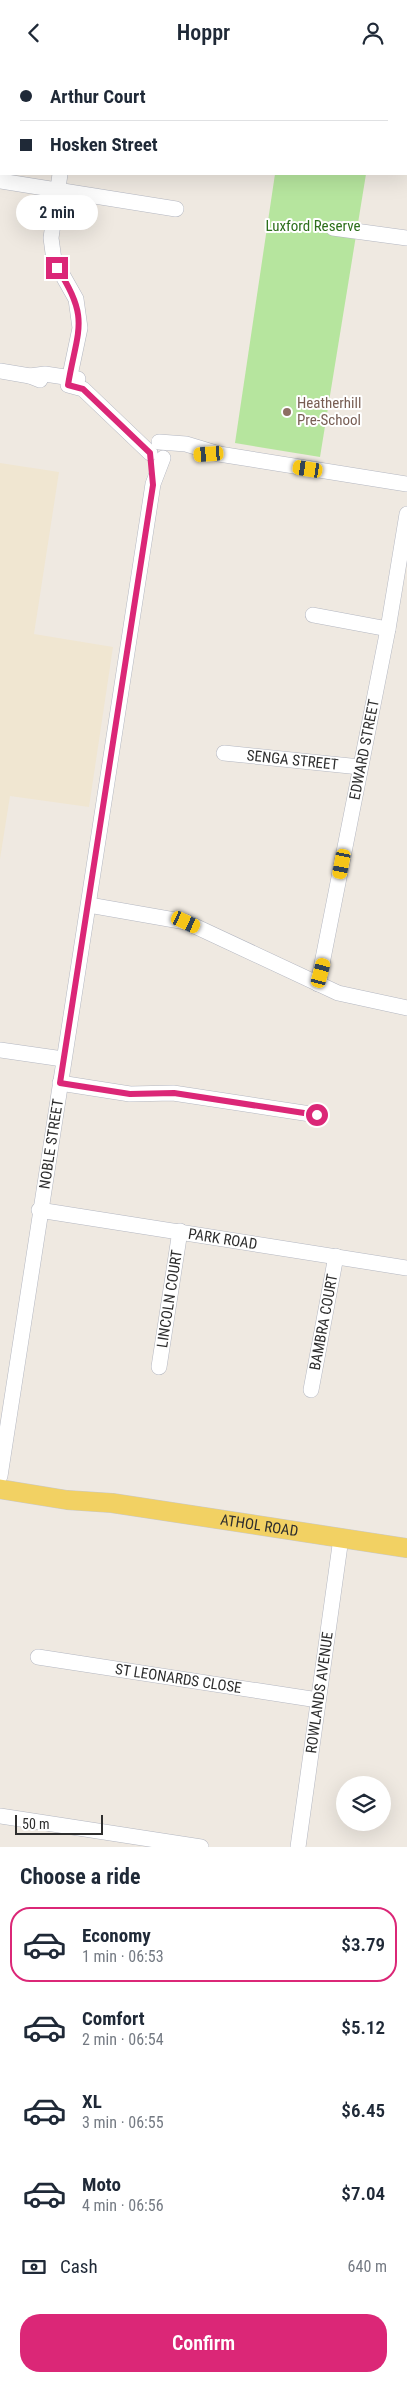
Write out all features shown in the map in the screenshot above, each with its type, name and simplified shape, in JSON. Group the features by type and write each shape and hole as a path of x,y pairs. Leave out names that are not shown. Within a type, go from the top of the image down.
{"main road":[{"name":"ATHOL ROAD","path":"0,1480 89,1495 112,1503"},
{"name":"ATHOL ROAD","path":"0,1489 67,1500 112,1503 407,1548"}],"street":[{"path":"60,175 51,238 57,268 76,299 81,344 72,381"},
{"path":"0,181 176,209"},
{"path":"333,228 407,238"},
{"path":"0,371 30,376 39,374 72,381 158,451 198,455 220,454 407,484"},
{"name":"NOBLE STREET","path":"0,1476 39,1210 89,905 158,451"},
{"name":"EDWARD STREET","path":"318,984 388,629 407,514"},
{"path":"313,615 388,629"},
{"name":"SENGA STREET","path":"224,753 360,767"},
{"path":"89,905 186,922 345,995 407,1008"},
{"path":"0,1050 63,1059"},
{"path":"60,1083 130,1094 174,1093 317,1115"},
{"name":"PARK ROAD","path":"39,1210 407,1268"},
{"name":"LINCOLN COURT","path":"159,1367 180,1231"},
{"name":"BAMBRA COURT","path":"311,1390 336,1256"},
{"name":"ROWLANDS AVENUE","path":"298,1847 341,1538"},
{"name":"ST LEONARDS CLOSE","path":"38,1657 318,1700"},
{"path":"0,1816 201,1847"}],"shaded area":[{"path":"0,463 59,472 34,634 113,647 89,807 10,796 0,859"}],"green space":[{"name":"Luxford Reserve","path":"275,175 366,175 320,457 235,443"}],"place":[{"name":"Heatherhill Pre-School","path":"287,412"}],"route":[{"path":"57,268 76,299 80,328 68,385 78,386 83,389 150,453 153,485 60,1083 130,1094 174,1093 317,1115"}]}
